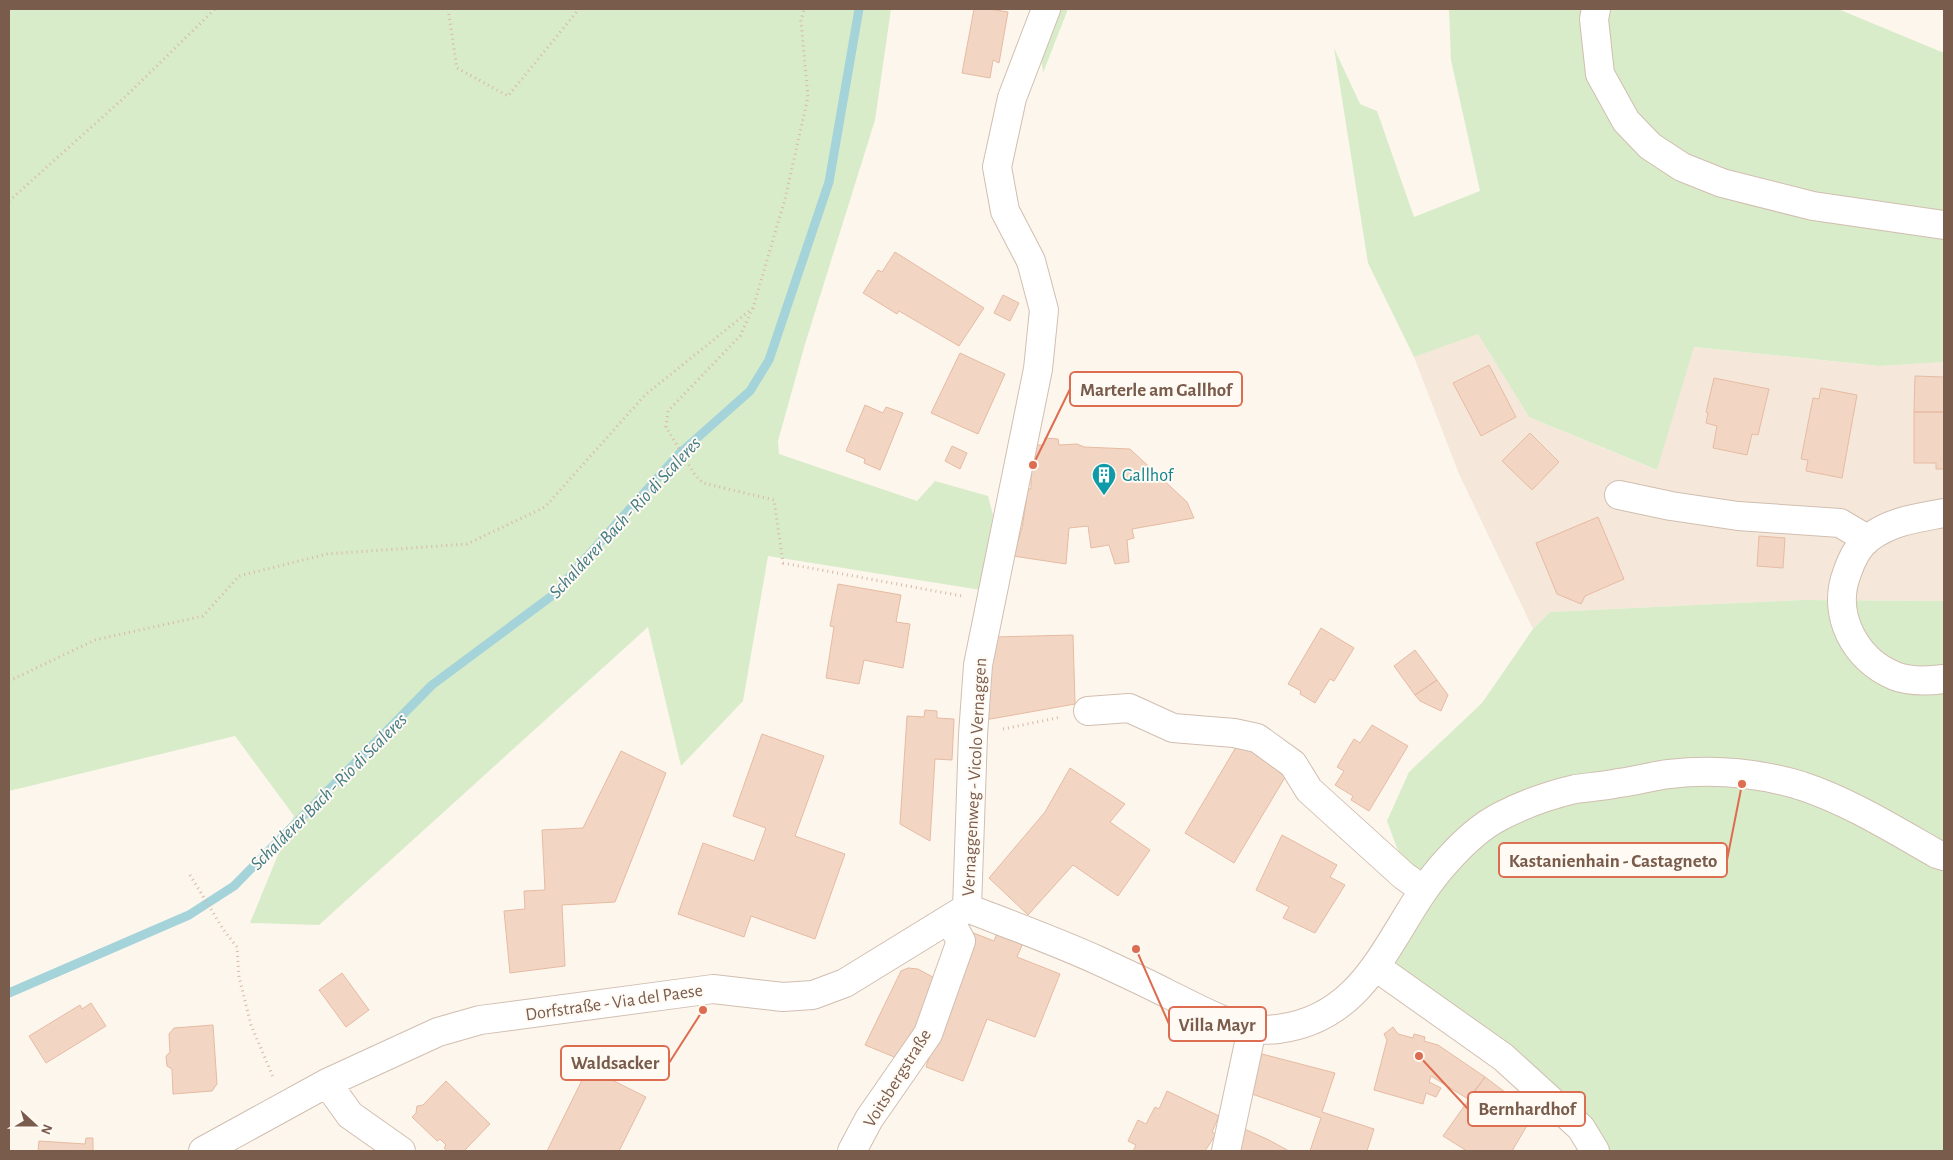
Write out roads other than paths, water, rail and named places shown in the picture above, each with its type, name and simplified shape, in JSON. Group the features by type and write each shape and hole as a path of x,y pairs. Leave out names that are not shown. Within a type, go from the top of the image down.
{"street":[{"name":"Vernaggenweg - Vicolo Vernaggen","path":"958,914 978,665 1038,370 1044,310 1031,261 1005,211 997,167 1012,98 1046,9"},
{"path":"1596,9 1594,19 1600,74 1626,121 1650,146 1682,167 1722,183 1813,206 1944,225"},
{"path":"1619,495 1671,506 1738,516 1840,523 1867,539"},
{"path":"1944,513 1904,520 1884,528 1867,539 1852,559 1843,583 1842,605 1844,621 1853,640 1862,654 1879,668 1896,676 1917,680 1944,679"},
{"path":"1088,712 1129,708 1173,728 1234,733 1257,738 1293,764 1310,790 1404,876 1424,890"},
{"path":"958,914 1096,960 1218,1018 1252,1029 1275,1030 1316,1020 1342,1004 1376,967 1424,890 1445,862 1465,843 1500,816 1535,801 1574,790 1669,774 1717,772 1751,775 1800,786 1835,798 1936,854 1944,856"},
{"name":"Dorfstraße - Via del Paese","path":"203,1151 285,1104 438,1032 480,1020 713,989 783,997 813,994 845,982 958,914"},
{"name":"Voitsbergstraße","path":"852,1151 869,1119 928,1034 961,941 958,914"},
{"path":"1376,967 1503,1057 1581,1128 1595,1151"},
{"path":"1226,1151 1252,1029"},
{"path":"327,1083 350,1115 401,1151"}],"waterway":[{"name":"Schalderer Bach - Rio di Scaleres","path":"9,993 189,915 234,886 432,685 553,595 679,454 750,391 769,360 829,182 859,9"}],"place":[{"name":"Marterle am Gallhof","path":"1033,465"},
{"name":"Gallhof","path":"1104,496"},
{"name":"Kastanienhain - Castagneto","path":"1742,784"},
{"name":"Villa Mayr","path":"1136,949"},
{"name":"Waldsacker","path":"703,1010"},
{"name":"Bernhardhof","path":"1419,1056"}]}
